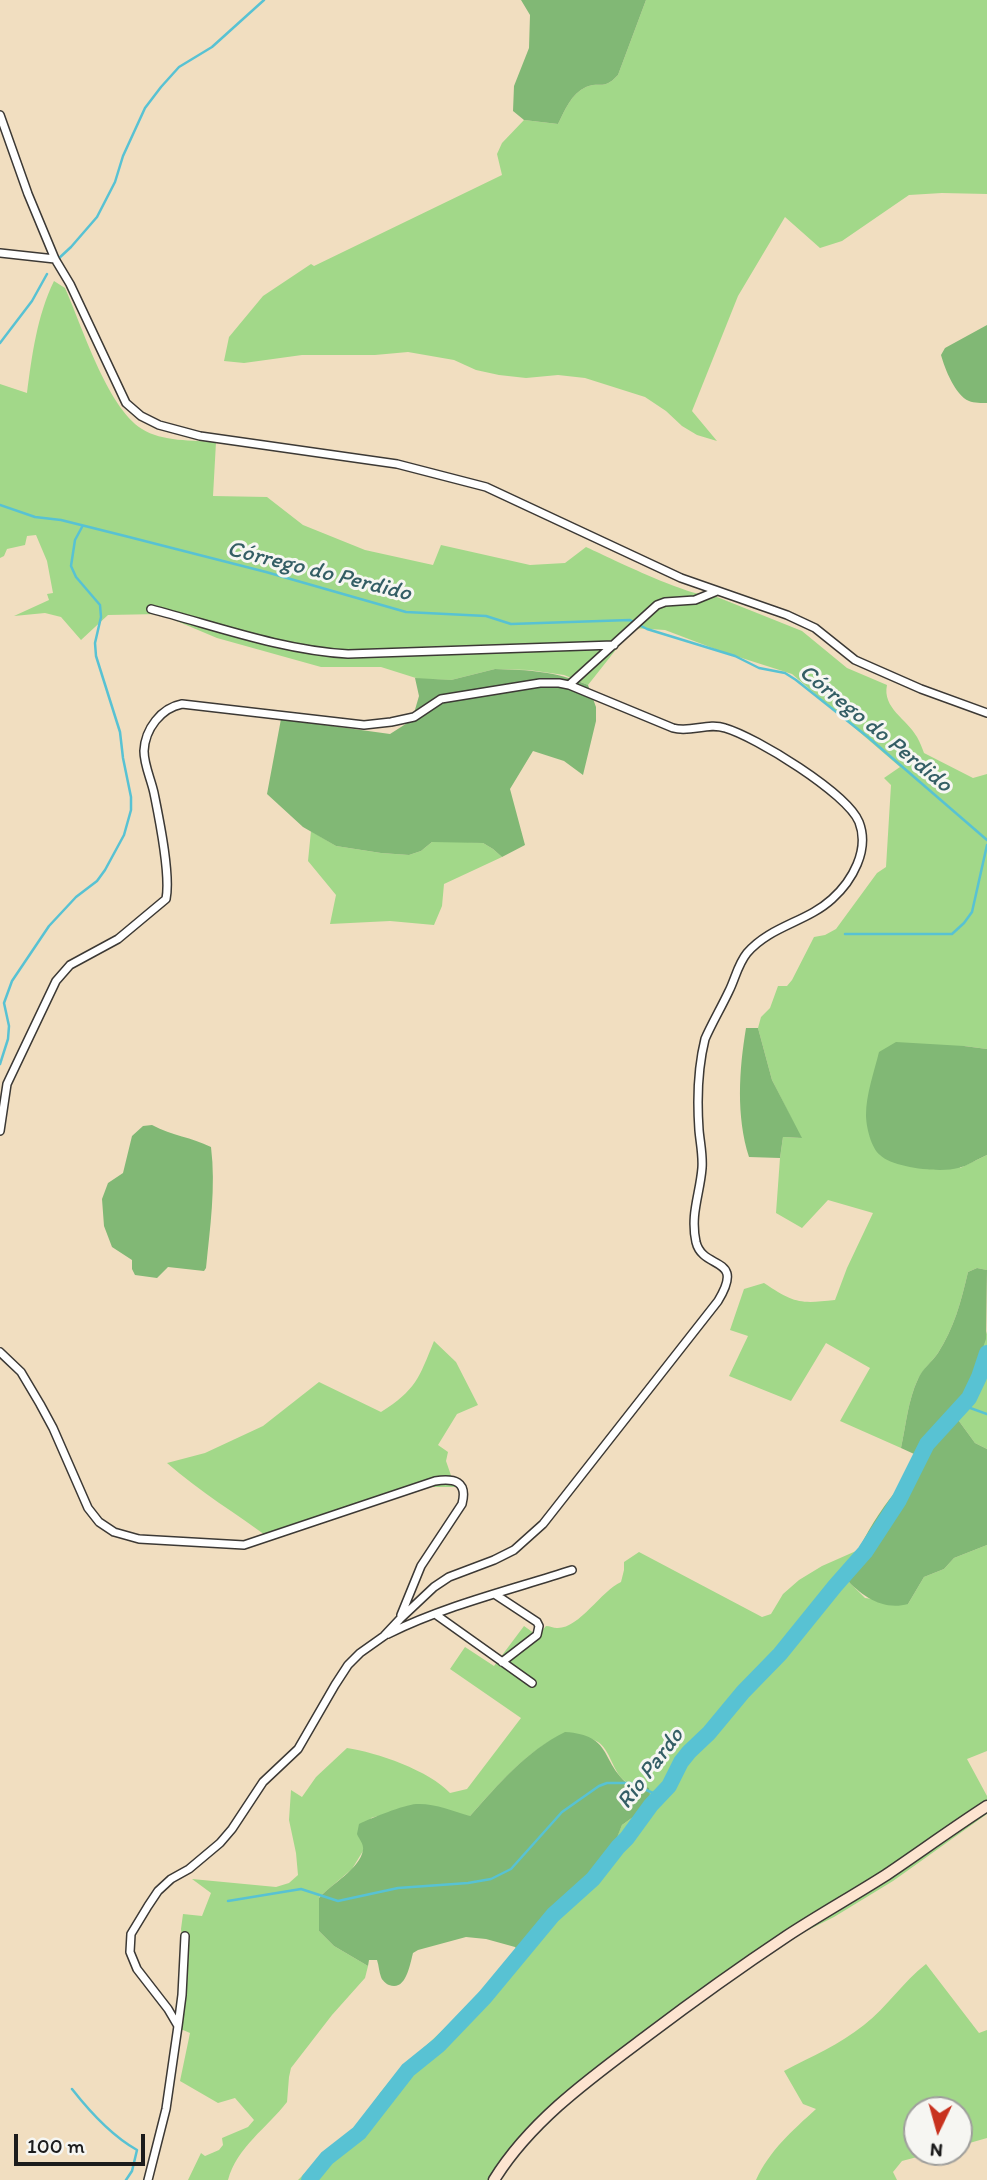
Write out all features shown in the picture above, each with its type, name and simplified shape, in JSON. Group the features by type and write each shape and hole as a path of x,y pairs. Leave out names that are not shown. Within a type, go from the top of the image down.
{"street":[{"path":"0,115 55,259 126,403 141,416 159,425 200,436 397,464 486,486 681,578 787,615 815,628 855,660 922,690 987,713"},
{"path":"0,253 55,259"},
{"path":"569,685 657,605 695,600 717,591"},
{"path":"151,609 289,647 348,654 615,645"},
{"path":"0,1131 7,1084 56,981 70,965 118,939 166,899 168,878 154,792 144,751 153,724 164,711 173,706 363,725 414,717 441,699 559,682 673,728 688,730 714,725 729,729 777,753 812,776 850,810 859,822 861,850 857,866 849,880 832,900 798,922 761,939 746,955 705,1039 698,1114 703,1165 695,1204 695,1232 697,1246 724,1267 728,1274 726,1288 543,1524 514,1550 449,1577 434,1587 384,1636 360,1653 348,1665 298,1749 263,1782 232,1829 189,1869 171,1879 158,1891 131,1934 130,1944 133,1961 178,2026"},
{"path":"0,1352 21,1372 40,1404 88,1508 99,1522 114,1532 139,1539 244,1545 435,1481 456,1481 463,1487 465,1494 462,1504 421,1566 400,1619"},
{"path":"384,1636 465,1602 496,1595 572,1570"},
{"path":"496,1595 539,1626 537,1635 502,1662"},
{"path":"435,1614 532,1683"},
{"path":"494,2180 528,2134 623,2053 775,1944 884,1876 987,1806"},
{"path":"148,2180 166,2109 182,1995 185,1936"}],"green space":[{"path":"521,0 646,0 618,75 606,84 591,85 576,94 558,124 524,120 513,111 514,86 529,48 530,15"},
{"path":"646,0 987,0 987,194 909,195 842,241 820,248 785,217 738,296 692,411 717,441 697,435 682,426 645,397 585,378 499,375 476,370 454,360 408,352 302,355 244,363 224,361 229,337 263,296 311,264 314,266 502,175 497,154 502,143 524,120 558,124 576,94 591,85 606,84 618,75"},
{"path":"54,281 65,288 97,365 129,418 142,429 159,436 216,442 213,496 267,497 303,525 365,550 433,565 441,545 530,565 565,563 586,547 687,591 712,595 802,631 847,668 887,685 888,700 913,731 924,753 973,778 987,774 987,1049 964,1046 960,1168 987,1155 987,1270 977,1268 968,1272 953,1324 938,1353 915,1387 901,1448 840,1421 870,1368 826,1343 791,1401 729,1376 748,1336 730,1330 744,1289 764,1283 797,1301 835,1300 873,1213 828,1200 802,1228 776,1213 783,1137 801,1138 772,1080 758,1028 761,1017 770,1008 778,986 787,986 792,980 814,937 836,929 877,873 886,867 891,785 884,778 900,767 792,674 665,630 633,628 588,685 564,675 529,670 495,669 451,680 419,679 381,667 321,667 217,638 160,614 108,615 81,640 61,617 45,613 14,616 49,600 47,594 53,593 47,561 36,535 27,536 25,545 7,549 0,558 0,384 27,393 39,322"},
{"path":"987,325 987,403 973,402 964,398 955,388 941,355 945,348"},
{"path":"495,669 542,672 576,680 588,685 596,707 596,721 583,775 564,761 533,751 510,789 525,845 502,857 483,843 432,842 421,851 409,855 336,846 303,827 267,794 281,719 390,734 412,720 419,696 415,678 451,680"},
{"path":"311,831 336,846 381,853 409,855 421,851 432,842 452,841 483,843 502,857 444,884 442,906 434,925 390,921 330,924 336,895 308,861"},
{"path":"746,1028 758,1028 772,1080 802,1138 783,1137 780,1158 749,1157 740,1109"},
{"path":"896,1042 987,1049 987,1155 962,1167 940,1170 895,1163 877,1152 867,1125 867,1100 879,1052"},
{"path":"152,1125 211,1147 212,1208 204,1271 168,1267 157,1278 135,1275 132,1260 112,1247 104,1226 102,1199 108,1183 123,1173 132,1136 143,1126"},
{"path":"977,1268 987,1270 986,1339 956,1417 975,1443 987,1449 987,1545 954,1558 944,1569 924,1577 908,1604 882,1604 866,1596 846,1579 879,1514 925,1459 901,1448 912,1395 920,1375 938,1353 953,1324 968,1272"},
{"path":"987,1331 987,1449 975,1443 956,1417 968,1391"},
{"path":"434,1341 456,1362 478,1405 457,1414 438,1445 448,1452 446,1461 455,1487 429,1487 293,1530 272,1540 167,1463 205,1453 263,1426 319,1382 381,1412 402,1397 415,1382"},
{"path":"987,1545 987,1751 967,1759 987,1796 987,1814 893,1881 834,1917 784,1942 698,1999 556,2113 515,2154 499,2180 298,2180 353,2133 395,2075 481,1994 518,1951 548,1926 571,1892 616,1839 622,1825 651,1804 632,1784 621,1777 598,1742 565,1733 525,1759 470,1816 392,1812 371,1818 363,1851 352,1869 319,1897 319,1931 334,1946 368,1966 365,1978 291,2068 287,2102 245,2148 228,2180 188,2180 201,2153 205,2156 219,2150 223,2145 222,2138 248,2127 254,2120 235,2098 218,2103 180,2081 190,2033 176,2027 184,1957 181,1929 183,1914 202,1916 211,1893 192,1879 276,1887 289,1883 298,1875 289,1820 291,1790 302,1797 316,1777 347,1748 373,1754 416,1770 450,1793 467,1789 521,1718 450,1669 465,1647 494,1666 524,1626 538,1636 546,1626 565,1627 582,1616 621,1582 624,1562 639,1552 762,1617 771,1614 783,1594 799,1580 856,1551 846,1579 865,1598 908,1604 924,1577 944,1569 954,1558"},
{"path":"565,1732 580,1734 599,1744 613,1767 628,1784 636,1783 649,1788 651,1804 622,1825 610,1855 600,1871 571,1892 548,1926 518,1951 515,1947 486,1939 466,1937 418,1950 413,1953 403,1981 395,1986 382,1979 377,1960 369,1960 368,1966 334,1946 319,1931 319,1898 351,1870 361,1857 363,1848 357,1834 359,1824 416,1804 437,1806 470,1816 525,1759"},
{"path":"926,1964 979,2033 987,2030 987,2138 973,2142 973,2096 903,2096 903,2161 893,2172 897,2180 756,2180 775,2150 816,2109 803,2104 784,2071 855,2032"}],"waterway":[{"path":"57,260 97,217 115,182 123,156 145,108 161,87 179,67 212,47 264,0"},
{"path":"0,343 32,301 47,274"},
{"name":"Córrego do Perdido","path":"0,505 35,517 61,520 266,572 406,612 486,616 511,624 630,620 647,629 735,656 759,668 785,673 869,738 987,840"},
{"path":"0,1064 9,1026 4,1003 12,981 49,926 76,897 97,881 105,870 124,835 131,810 120,732 96,656 100,605 76,577 71,566 75,540 82,527"},
{"path":"845,934 952,934 972,912 987,845"},
{"name":"Rio Pardo","path":"309,2180 327,2158 359,2133 408,2070 439,2045 485,1997 553,1915 593,1879 669,1786 689,1752 780,1654 865,1552 899,1500 927,1444 969,1398 987,1353"},
{"path":"962,1405 987,1414"},
{"path":"228,1901 301,1889 338,1901 398,1888 491,1879 511,1869 562,1812 599,1786 607,1783 630,1783 660,1796"},
{"path":"72,2089 102,2123 137,2150 132,2171 126,2180"}]}
